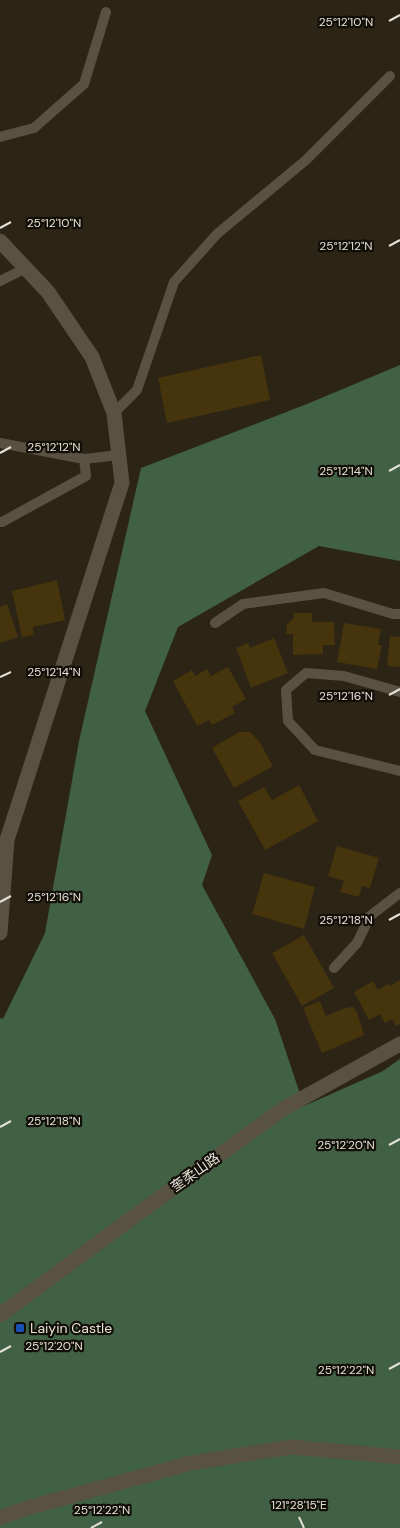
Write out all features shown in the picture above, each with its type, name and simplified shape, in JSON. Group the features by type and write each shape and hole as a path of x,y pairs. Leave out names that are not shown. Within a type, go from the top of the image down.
{"street":[{"path":"0,241 48,292 92,357 114,413 122,483 7,840 0,933"},
{"name":"奎柔山路","path":"0,1314 283,1110 400,1044"},
{"path":"0,1518 27,1508 190,1463 272,1450 291,1448 400,1457"}],"lane":[{"path":"0,137 34,128 84,84 106,12"},
{"path":"114,413 137,390 174,282 216,234 306,160 390,76"},
{"path":"0,281 26,268"},
{"path":"0,443 84,459 118,455"},
{"path":"0,522 86,476 84,459"},
{"path":"214,623 243,604 324,593 393,614 400,614"},
{"path":"400,692 344,676 306,673 286,690 288,721 315,750 400,772"},
{"path":"334,968 357,943 370,916 400,893"}],"green space":[{"path":"400,365 400,561 319,546 178,627 145,711 212,855 202,885 275,1019 304,1106 383,1071 400,1059 400,1528 0,1528 0,1018 3,1019 45,933 79,741 141,468 307,404"}],"building":[{"path":"261,355 270,400 167,423 158,378"},
{"path":"57,580 65,620 33,627 34,635 22,637 12,591"},
{"path":"7,604 18,637 0,643 0,607"},
{"path":"294,613 312,613 312,622 334,622 335,645 323,645 323,654 293,655 293,634 286,634 287,624 294,618"},
{"path":"344,623 381,629 378,645 382,645 377,669 337,662"},
{"path":"390,636 400,637 400,667 387,666"},
{"path":"274,638 288,673 251,688 236,648 248,643 250,648"},
{"path":"228,667 246,699 232,707 235,713 212,725 209,720 197,726 173,681 192,670 195,676 207,669 211,676"},
{"path":"239,732 250,732 259,741 273,766 234,788 212,748"},
{"path":"299,785 318,821 265,850 238,801 264,787 272,800"},
{"path":"337,846 379,858 370,888 362,886 359,897 340,892 344,881 328,876"},
{"path":"264,873 315,887 304,929 252,914"},
{"path":"304,935 334,988 302,1006 272,953"},
{"path":"400,980 400,1024 396,1026 392,1019 385,1023 380,1014 369,1020 354,992 373,981 378,990"},
{"path":"320,1001 326,1016 345,1008 353,1007 357,1012 364,1035 322,1053 303,1008"}],"place":[{"name":"Laiyin Castle","path":"20,1328"}]}
